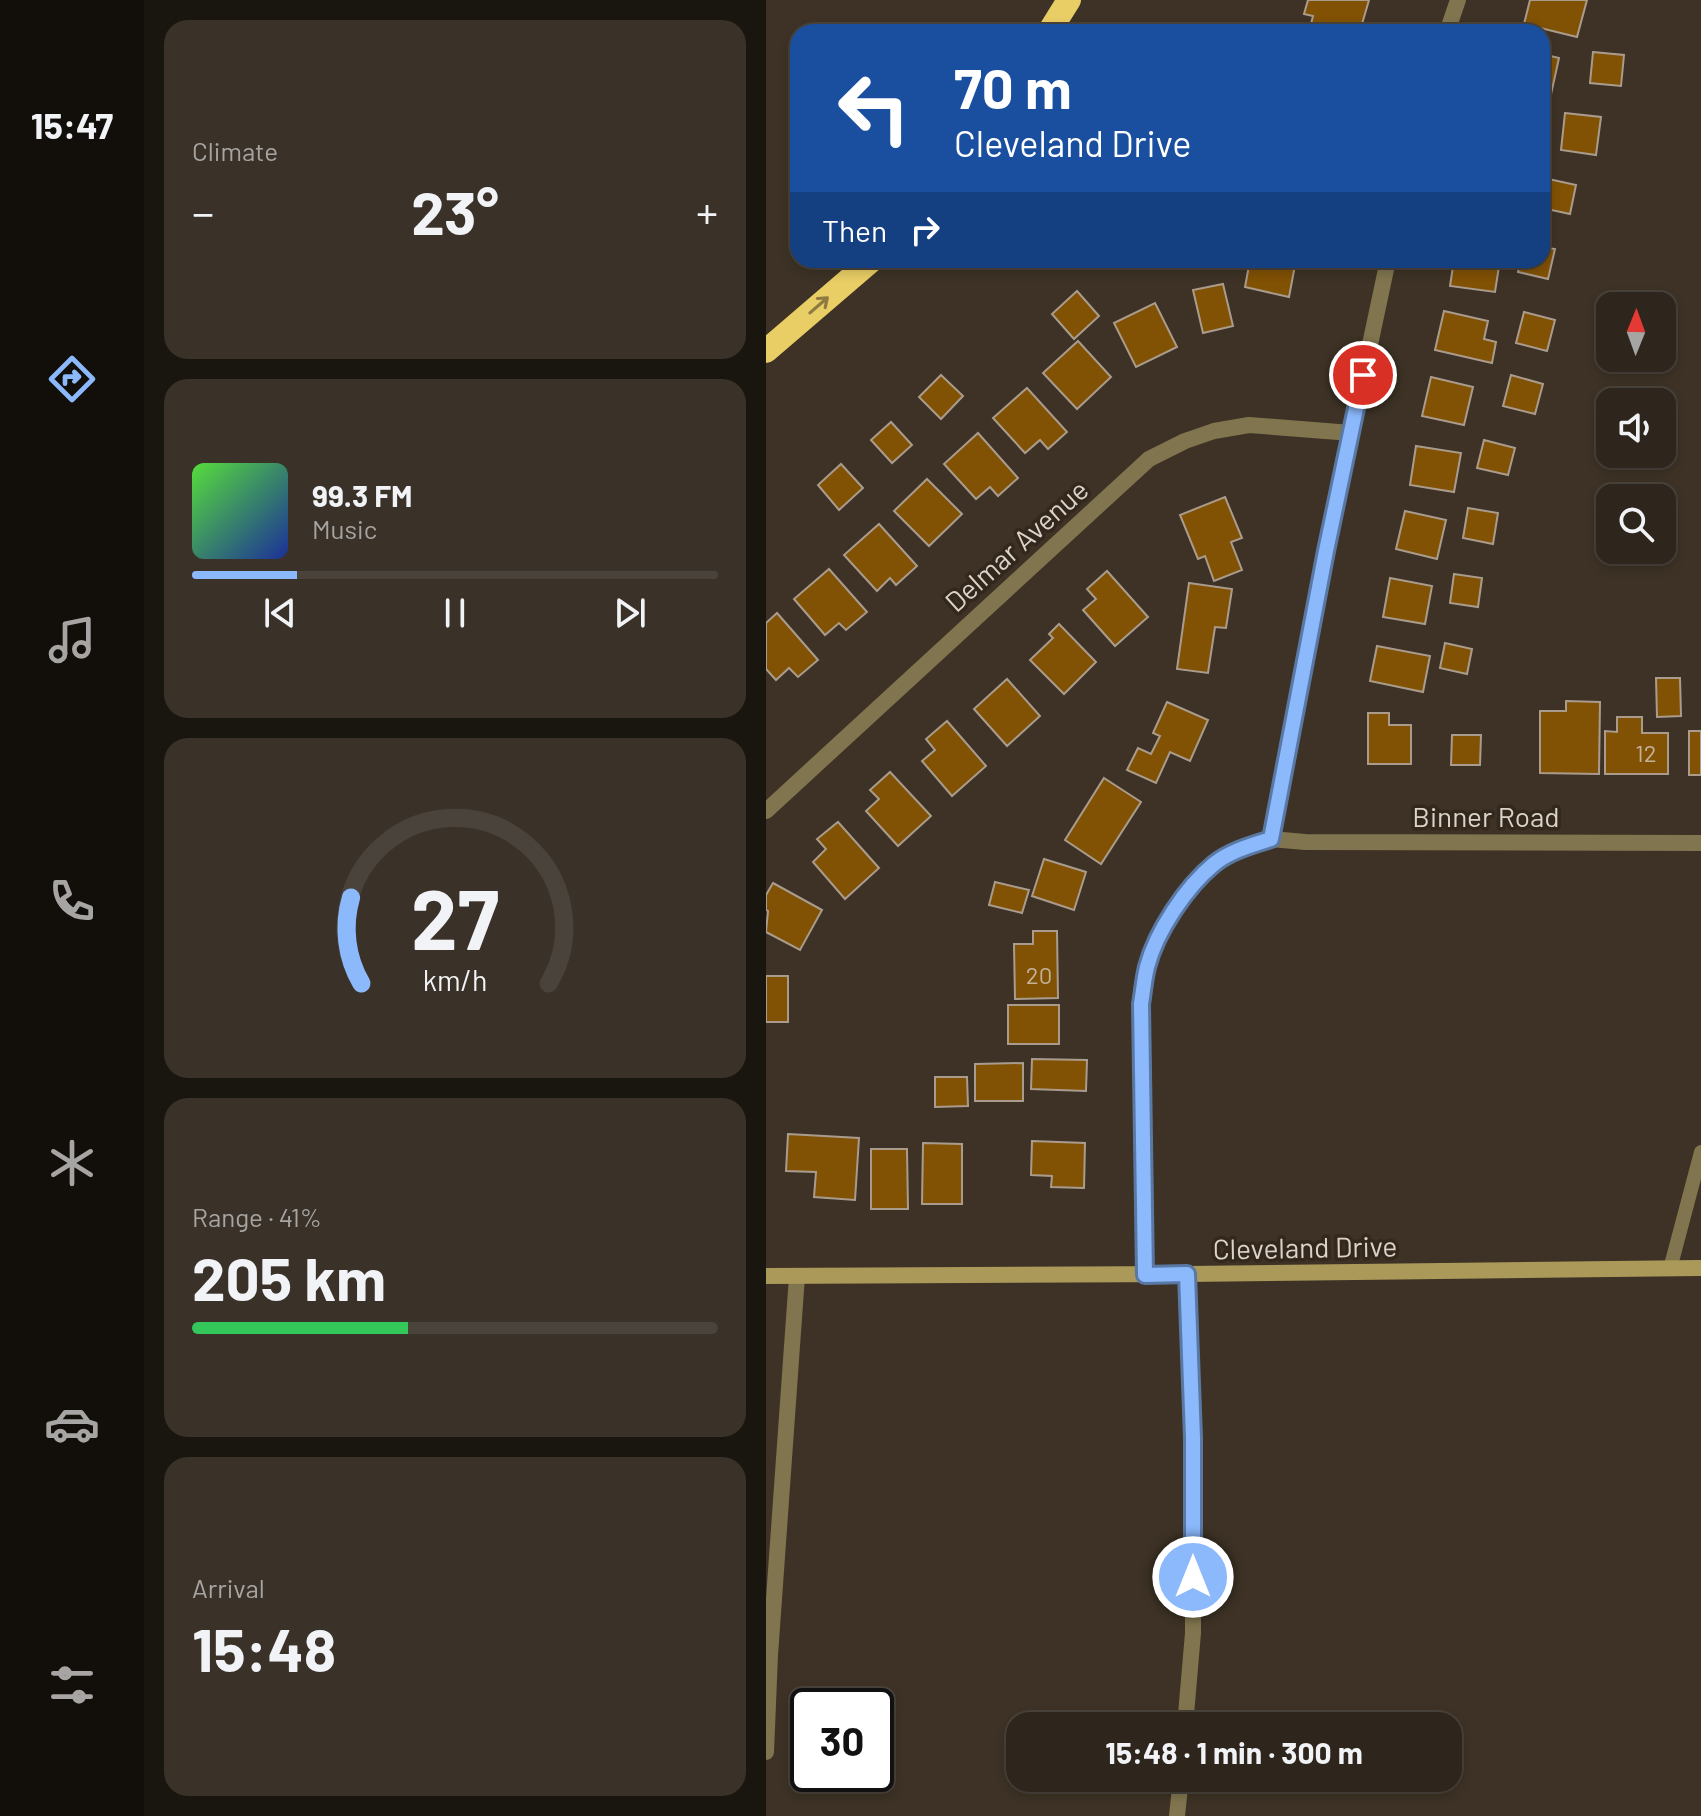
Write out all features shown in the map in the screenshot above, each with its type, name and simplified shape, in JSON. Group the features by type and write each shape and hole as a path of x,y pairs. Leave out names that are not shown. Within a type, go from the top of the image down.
{"highway":[{"path":"1054,24 1069,0"},
{"path":"766,351 863,268"}],"street":[{"path":"1450,24 1458,0"},
{"path":"1145,1275 1141,1004 1147,966 1162,927 1215,863 1244,847 1271,839 1326,551 1386,268"},
{"name":"Delmar Avenue","path":"766,811 1149,459 1214,431 1249,425 1351,433"},
{"name":"Binner Road","path":"1271,839 1305,842 1701,843"},
{"name":"Cleveland Drive","path":"766,1276 1701,1268"},
{"path":"1186,1712 1193,1633 1193,1438 1187,1274"},
{"path":"766,1752 797,1276"},
{"path":"1177,1816 1180,1792"}],"lane":[{"path":"1670,1269 1701,1152"}],"building":[{"path":"1308,0 1369,0 1362,24 1311,24 1313,16 1304,14"},
{"path":"1530,0 1587,0 1577,37 1550,30 1550,24 1524,24"},
{"path":"1593,52 1624,55 1621,86 1590,83"},
{"path":"1550,56 1559,58 1550,99"},
{"path":"1565,113 1601,117 1596,155 1561,150"},
{"path":"1550,179 1576,185 1570,214 1550,210"},
{"path":"1550,248 1555,249 1548,279 1518,272 1519,268 1550,268"},
{"path":"1249,268 1294,268 1289,297 1245,287"},
{"path":"1453,268 1499,268 1495,292 1450,286"},
{"path":"1223,284 1233,326 1203,333 1193,290"},
{"path":"1077,291 1099,316 1074,339 1052,314"},
{"path":"1155,303 1177,347 1136,367 1114,323"},
{"path":"1444,311 1488,321 1484,339 1496,342 1492,363 1435,350"},
{"path":"1524,312 1555,320 1547,351 1516,343"},
{"path":"1078,341 1111,377 1077,409 1043,373"},
{"path":"941,375 963,396 941,419 919,397"},
{"path":"1511,375 1543,384 1535,414 1503,406"},
{"path":"1431,377 1473,387 1464,425 1422,416"},
{"path":"1027,388 1067,432 1048,449 1040,440 1025,453 993,418"},
{"path":"891,422 912,445 892,463 871,440"},
{"path":"978,433 1018,478 998,496 990,487 976,499 944,464"},
{"path":"1484,440 1515,448 1508,475 1477,468"},
{"path":"1416,446 1461,453 1454,492 1410,485"},
{"path":"841,464 863,488 839,510 818,485"},
{"path":"927,479 962,514 929,546 894,511"},
{"path":"1225,497 1242,538 1231,542 1242,570 1214,581 1205,556 1198,559 1180,515"},
{"path":"1468,508 1498,513 1493,544 1463,538"},
{"path":"1405,511 1446,520 1437,559 1396,549"},
{"path":"879,524 917,566 896,585 890,578 877,591 844,555"},
{"path":"829,569 867,612 846,630 839,623 825,635 794,599"},
{"path":"1107,571 1148,617 1115,646 1083,610 1096,599 1087,589"},
{"path":"1454,574 1482,578 1478,607 1450,603"},
{"path":"1390,578 1432,586 1425,624 1383,617"},
{"path":"1189,583 1232,589 1226,628 1215,627 1208,673 1177,669"},
{"path":"777,613 818,660 798,677 789,668 776,680 766,669 766,623"},
{"path":"1059,624 1096,662 1064,694 1030,660 1053,638 1049,634"},
{"path":"1445,643 1472,649 1467,674 1440,668"},
{"path":"1377,646 1430,656 1423,692 1370,681"},
{"path":"1656,678 1680,678 1681,716 1657,717"},
{"path":"1007,679 1040,716 1007,746 974,709"},
{"path":"1566,701 1600,702 1599,774 1540,773 1540,711 1566,711"},
{"path":"1167,702 1208,720 1190,761 1170,752 1156,783 1127,770 1138,748 1151,754 1160,736 1153,733"},
{"path":"1368,713 1389,713 1389,725 1411,725 1411,764 1368,764"},
{"path":"1617,717 1642,717 1642,733 1668,733 1668,774 1605,774 1605,731 1617,732"},
{"path":"947,721 986,766 952,796 922,761 935,750 926,739"},
{"path":"1689,731 1701,731 1701,775 1689,775"},
{"path":"1452,735 1481,735 1480,765 1451,765"},
{"path":"890,772 931,816 898,846 866,811 879,799 870,790"},
{"path":"1104,778 1141,802 1101,864 1065,840"},
{"path":"838,822 879,868 845,899 813,862 826,849 817,839"},
{"path":"1044,859 1086,872 1074,910 1032,896"},
{"path":"995,882 1029,890 1022,913 989,905"},
{"path":"773,883 822,910 800,950 766,932 766,895"},
{"path":"1033,931 1057,931 1058,998 1015,999 1014,944 1033,944"},
{"path":"766,976 788,976 788,1022 766,1022"},
{"path":"1008,1005 1059,1005 1059,1044 1008,1044"},
{"path":"1032,1059 1087,1060 1086,1091 1031,1089"},
{"path":"1023,1063 1023,1101 975,1101 975,1064"},
{"path":"935,1077 967,1077 968,1106 935,1107"},
{"path":"788,1134 859,1138 855,1200 814,1197 816,1172 786,1171"},
{"path":"1032,1141 1085,1143 1084,1188 1051,1187 1052,1176 1031,1175"},
{"path":"923,1143 962,1144 962,1204 922,1204"},
{"path":"871,1149 907,1149 908,1209 871,1209"}],"route":[{"path":"1193,1577 1193,1438 1187,1274 1145,1275 1141,1004 1147,966 1162,927 1190,890 1215,863 1244,847 1271,839 1363,375"}]}
